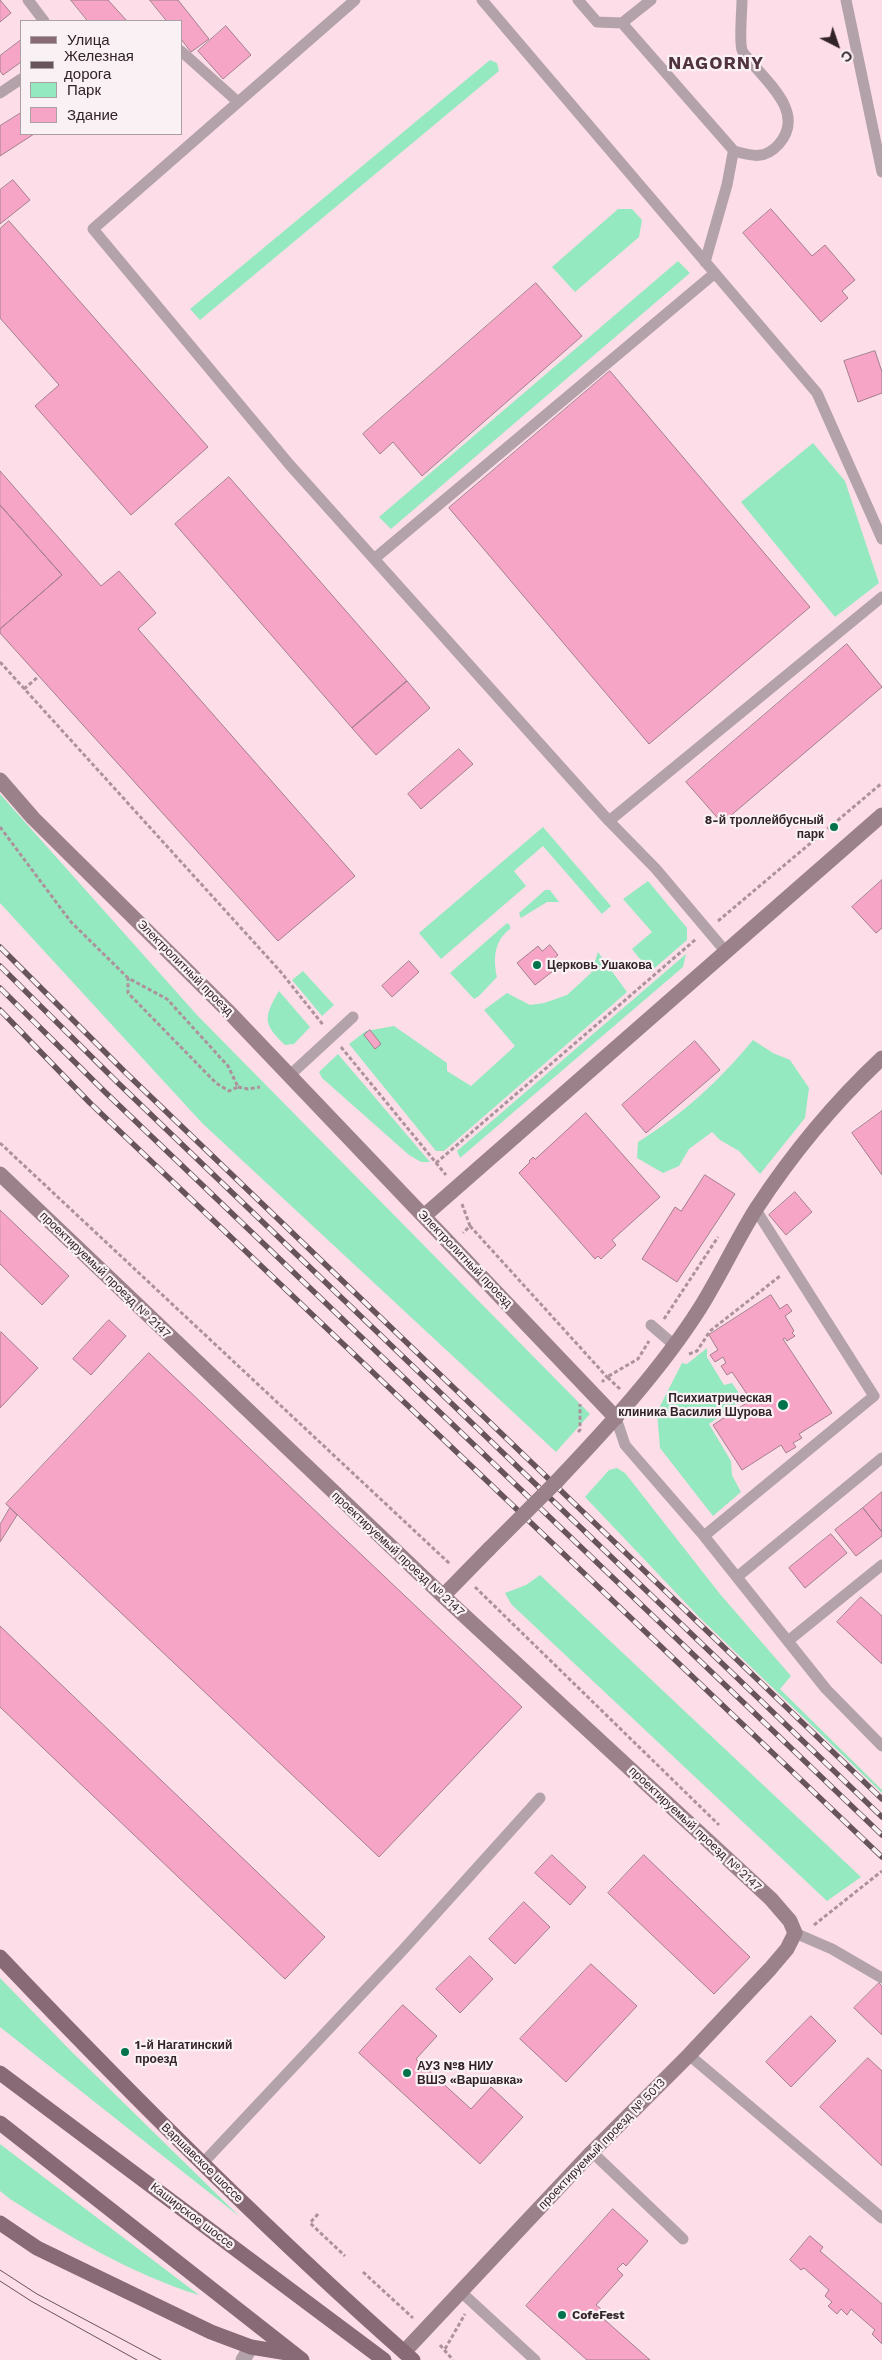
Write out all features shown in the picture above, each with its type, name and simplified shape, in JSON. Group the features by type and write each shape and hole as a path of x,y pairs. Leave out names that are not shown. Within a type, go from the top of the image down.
{"main road":[{"name":"Варшавское шоссе","path":"0,1957 107,2070 202,2164 408,2356"},
{"name":"Каширское шоссе","path":"0,2072 384,2360"},
{"path":"0,2123 298,2357"},
{"path":"0,2223 37,2248 211,2332 251,2347 298,2357"}],"street":[{"name":"Электролитный проезд","path":"0,780 33,818 222,1004 452,1245 585,1399 616,1418"},
{"path":"424,1216 882,815"},
{"path":"443,1596 557,1481 616,1418 699,1309 756,1210 817,1125 881,1061"},
{"name":"проектируемый проезд № 2147","path":"0,1174 443,1596 771,1899 790,1921 795,1933"},
{"name":"проектируемый проезд № 5013","path":"408,2356 460,2291 592,2152 689,2055 788,1949 795,1933"},
{"path":"243,2360 251,2347"}],"lane":[{"path":"28,0 43,20"},
{"path":"355,0 93,229 289,464 609,821 656,869 726,952"},
{"path":"482,0 817,393 882,539"},
{"path":"578,0 597,22 622,23 651,0"},
{"path":"622,23 734,151 760,157 774,150 784,138 788,125 788,112 783,101 742,50 742,0"},
{"path":"846,0 882,172"},
{"path":"182,52 238,102"},
{"path":"0,93 20,80"},
{"path":"705,262 728,185 733,154"},
{"path":"374,559 715,273"},
{"path":"609,821 882,597"},
{"path":"290,1075 353,1017"},
{"path":"704,1536 874,1396 756,1210"},
{"path":"654,1327 673,1344"},
{"path":"616,1418 625,1445 704,1536 826,1689 882,1746"},
{"path":"737,1577 882,1458"},
{"path":"788,1641 882,1565"},
{"path":"202,2164 402,1951 540,1798"},
{"path":"795,1933 832,1948 882,1978"},
{"path":"689,2055 882,2218"},
{"path":"592,2152 683,2239"},
{"path":"460,2291 535,2360"}],"path":[{"path":"0,662 280,971 457,1188 470,1226 607,1377"},
{"path":"24,689 39,676"},
{"path":"436,1163 707,930 882,783"},
{"path":"0,827 70,922 128,978 167,999 228,1066 238,1086"},
{"path":"128,978 128,993 216,1083 229,1091 238,1086 248,1089 260,1087"},
{"path":"0,1143 463,1576 719,1826"},
{"path":"452,1245 470,1226"},
{"path":"574,1436 580,1430 585,1399 607,1377 638,1358 654,1327 723,1230"},
{"path":"696,1351 710,1331 792,1267"},
{"path":"574,1397 585,1399"},
{"path":"809,1920 812,1927 882,1871"},
{"path":"318,2214 310,2223 345,2256"},
{"path":"363,2272 413,2318"},
{"path":"440,2345 453,2360"}],"green space":[{"path":"490,60 497,63 499,71 200,320 190,309"},
{"path":"618,209 632,209 642,220 639,237 575,292 552,267"},
{"path":"678,261 690,273 391,529 379,517"},
{"path":"813,443 845,481 879,583 835,617 741,502"},
{"path":"0,794 197,1015 590,1414 556,1452 202,1123 0,903"},
{"path":"543,827 611,906 602,914 543,846 514,871 526,886 441,959 419,933"},
{"path":"648,881 687,928 687,940 650,972 632,949 652,932 623,899"},
{"path":"545,890 550,890 559,902 547,902 521,918 519,913"},
{"path":"507,923 510,925 510,929 501,939 496,951 497,977 474,999 450,973"},
{"path":"598,952 627,992 444,1151 436,1151 349,1044 366,1031 394,1026 447,1063 447,1071 471,1086 515,1046 484,1010 507,993 530,1005 544,1003 567,995 591,973"},
{"path":"686,954 683,967 460,1158 457,1151"},
{"path":"303,971 334,1005 322,1016 292,980"},
{"path":"279,991 310,1027 294,1044 285,1045 269,1026 268,1014"},
{"path":"753,1040 773,1053 790,1060 809,1088 805,1118 760,1174 739,1151 720,1140 712,1132 689,1149 679,1166 663,1173 637,1158 638,1142 700,1096"},
{"path":"338,1054 430,1162 421,1162 409,1155 322,1078 319,1072"},
{"path":"707,1348 707,1357 724,1385 732,1383 743,1399 709,1424 731,1461 732,1475 741,1492 713,1516 660,1448 657,1412 682,1363 687,1364"},
{"path":"617,1468 625,1473 720,1594 791,1676 780,1689 882,1790 882,1793 699,1617 585,1497 609,1470"},
{"path":"540,1575 861,1877 827,1901 511,1604 505,1593 526,1585"},
{"path":"0,1978 72,2052 240,2217 0,2027"},
{"path":"0,2144 199,2295 149,2276 101,2253 10,2199 0,2191"}],"building":[{"path":"0,0 11,13 0,22"},
{"path":"71,0 108,0 126,20 87,20"},
{"path":"150,0 178,0 209,39 191,52 182,40 182,20 166,20"},
{"path":"226,26 251,55 223,79 198,51"},
{"path":"20,41 20,63 3,75 0,71 0,56"},
{"path":"20,114 20,135 32,135 0,156 0,126"},
{"path":"13,180 30,200 0,224 0,190"},
{"path":"771,209 812,256 825,245 855,280 842,291 848,298 821,322 743,233"},
{"path":"9,221 208,447 131,515 35,406 59,385 0,318 0,229"},
{"path":"536,283 582,336 422,476 393,442 380,454 363,434"},
{"path":"875,351 882,372 882,393 858,402 844,361"},
{"path":"610,371 810,607 649,744 449,508"},
{"path":"0,471 101,586 119,571 156,613 138,629 355,876 278,941 0,633 0,629 62,575 0,505"},
{"path":"229,477 407,681 352,728 175,524"},
{"path":"0,505 62,575 0,629"},
{"path":"847,644 882,687 722,823 686,782"},
{"path":"407,681 430,708 376,755 352,728"},
{"path":"459,749 473,764 421,809 408,794"},
{"path":"882,880 882,928 876,933 852,907"},
{"name":"Церковь Ушакова","path":"550,945 558,955 551,961 557,968 535,985 517,963 538,946 542,951"},
{"path":"409,961 419,972 392,997 382,986"},
{"path":"370,1030 381,1044 375,1049 364,1035"},
{"path":"695,1041 720,1070 646,1133 622,1105"},
{"path":"882,1111 882,1175 852,1133"},
{"path":"586,1113 660,1197 612,1240 616,1245 601,1259 598,1256 595,1259 519,1173 533,1157 535,1159"},
{"path":"705,1175 735,1194 677,1282 642,1259 675,1207 681,1211"},
{"path":"795,1192 812,1212 786,1235 769,1215"},
{"path":"0,1210 69,1276 42,1305 0,1264"},
{"path":"771,1295 780,1309 787,1304 792,1311 785,1316 795,1336 787,1341 785,1338 783,1339 832,1413 799,1434 802,1438 793,1443 796,1447 786,1453 781,1445 742,1470 713,1425 751,1400 732,1372 727,1375 721,1366 726,1363 723,1357 715,1362 710,1355 718,1350 709,1335"},
{"path":"109,1320 126,1336 91,1375 73,1359"},
{"path":"0,1333 38,1368 0,1408"},
{"path":"149,1353 522,1707 379,1857 6,1504"},
{"path":"882,1492 882,1532 863,1508"},
{"path":"10,1508 17,1515 0,1542 0,1525"},
{"path":"863,1508 882,1532 882,1536 856,1556 835,1530"},
{"path":"831,1534 847,1553 805,1588 789,1568"},
{"path":"861,1597 882,1616 882,1664 837,1622"},
{"path":"0,1626 325,1937 285,1979 0,1707"},
{"path":"552,1855 586,1887 570,1905 535,1873"},
{"path":"644,1855 750,1957 714,1994 608,1893"},
{"path":"524,1902 550,1927 515,1964 489,1939"},
{"path":"470,1956 493,1979 460,2013 436,1989"},
{"path":"591,1964 637,2006 566,2082 520,2039"},
{"path":"879,1983 882,1986 882,2035 854,2008"},
{"name":"АУЗ №8 НИУ ВШЭ «Варшавка»","path":"403,2005 437,2036 416,2059 471,2109 491,2087 523,2117 480,2164 359,2053"},
{"path":"811,2016 836,2041 791,2087 766,2062"},
{"path":"868,2058 882,2071 882,2166 820,2107"},
{"path":"613,2209 648,2241 626,2266 623,2263 617,2269 623,2275 596,2305 601,2309 597,2313 650,2360 587,2360 526,2306"},
{"path":"810,2236 823,2247 820,2251 882,2304 882,2344 872,2334 875,2330 851,2309 847,2315 841,2309 837,2314 828,2306 832,2302 825,2296 829,2290 804,2268 801,2270 790,2260"}],"tram line":[{"path":"0,2270 37,2294 161,2360"},
{"path":"0,2281 31,2301 137,2360"}],"railway":[{"path":"0,947 126,1073 882,1799"},
{"path":"0,966 117,1082 882,1817"},
{"path":"0,988 105,1092 882,1835"},
{"path":"0,1010 90,1103 882,1857"}],"place":[{"name":"8-й троллейбусный парк","path":"834,827"},
{"name":"Церковь Ушакова","path":"537,965"},
{"name":"Психиатрическая клиника Василия Шурова","path":"783,1405"},
{"name":"1-й Нагатинский проезд","path":"125,2052"},
{"name":"АУЗ №8 НИУ ВШЭ «Варшавка»","path":"407,2073"},
{"name":"CofeFest","path":"562,2315"}],"district":[{"name":"NAGORNY","path":"716,64"}]}
